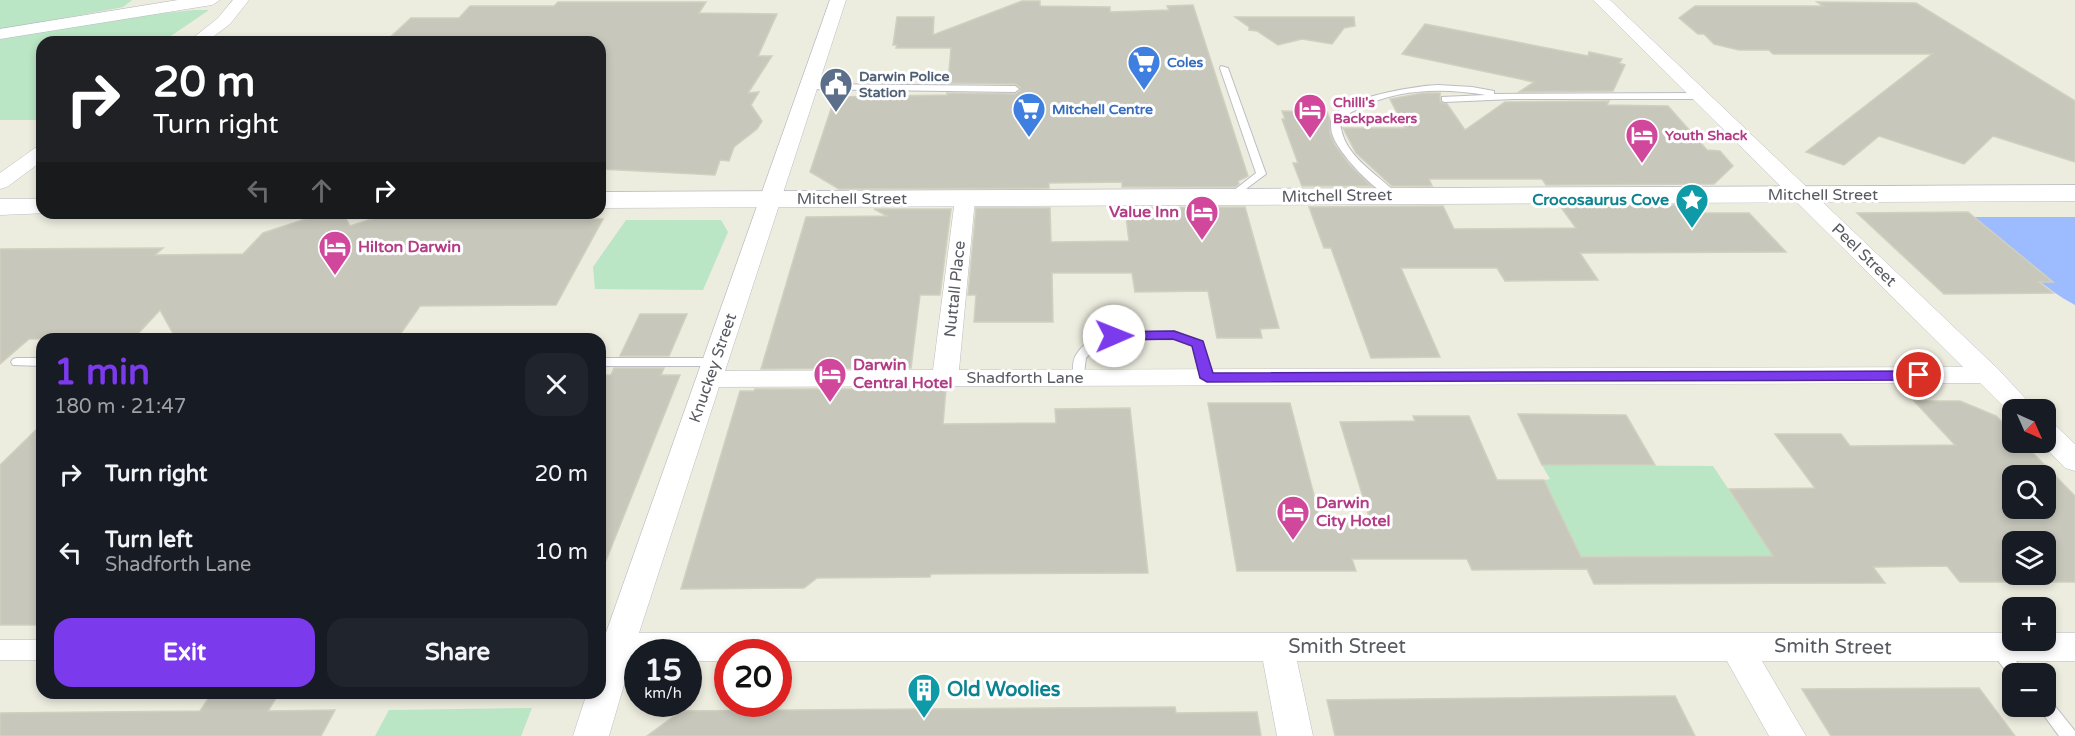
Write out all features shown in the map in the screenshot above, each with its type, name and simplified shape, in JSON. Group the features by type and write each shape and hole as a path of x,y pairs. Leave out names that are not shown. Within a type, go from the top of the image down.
{"street":[{"path":"0,34 155,7 212,0"},
{"path":"204,36 224,21 241,0"},
{"name":"Knuckey Street","path":"606,687 838,0"},
{"name":"Peel Street","path":"1601,0 2012,399"},
{"path":"0,183 36,156"},
{"name":"Mitchell Street","path":"606,200 2075,194"},
{"path":"0,195 36,195"},
{"name":"Nuttall Place","path":"945,379 965,199"},
{"path":"0,207 36,207"},
{"name":"Shadforth Lane","path":"712,370 945,379 1989,375"},
{"path":"2056,442 2075,461"},
{"path":"1736,646 1788,736"},
{"name":"Smith Street","path":"618,647 1736,646 2008,661 2075,647"},
{"path":"1277,647 1295,736"},
{"path":"0,650 36,650"},
{"name":"Knuckey Street","path":"591,736 602,699"}],"lane":[{"path":"1224,68 1261,174 1230,197"},
{"path":"808,87 1015,89"},
{"path":"1393,195 1344,152 1335,129 1340,115 1356,105 1398,91 1426,87 1465,88 1513,96"},
{"path":"1445,99 1513,96 1698,96"},
{"path":"1356,105 1387,101"},
{"path":"1079,378 1080,357 1093,343 1114,336 1174,335 1198,344 1207,378"},
{"path":"17,362 36,362"},
{"path":"606,362 712,370"},
{"path":"2054,717 2069,736"}],"green space":[{"path":"0,0 132,0 123,7 0,30"},
{"path":"209,10 171,36 36,36 36,120 0,120 0,36 123,17"},
{"path":"626,220 721,220 728,232 703,290 595,289 593,267"},
{"path":"1542,465 1713,466 1773,556 1581,557 1544,480 1550,479"},
{"path":"532,708 521,736 375,736 389,710"}],"water":[{"path":"1973,217 2075,217 2075,305 2060,297 2034,276"}],"building":[{"name":"Mitchell Centre","path":"1022,1 1040,1 1040,6 1110,7 1110,12 1169,10 1167,6 1193,5 1248,176 1238,181 1239,184 1235,187 1122,187 1122,182 1049,183 1049,188 839,189 810,172 835,97 947,95 947,93 1015,94 1020,91 1020,87 1015,84 948,83 951,48 896,48 897,45 893,45 897,17 934,17 933,35"},
{"path":"558,2 706,2 699,13 777,14 758,56 772,56 748,93 759,92 751,105 762,121 757,129 734,147 729,161 720,160 715,175 606,169 606,36 392,36 411,18 459,18 470,6 554,6"},
{"path":"1817,2 1916,3 2075,101 2075,162 1993,136 1964,164 1879,136 1844,165 1806,152 1932,54 1773,54 1769,50 1739,50 1714,44 1704,34 1698,34 1679,18 1695,6 1823,6"},
{"path":"1235,17 1354,17 1355,26 1344,28 1332,44 1302,39 1278,45 1257,31 1249,30 1249,27"},
{"path":"1425,24 1588,56 1589,52 1622,59 1619,63 1625,65 1613,91 1519,92 1534,82 1402,54"},
{"path":"1423,93 1440,93 1440,102 1447,104 1465,130 1505,102 1609,101 1607,105 1668,106 1707,150 1720,151 1733,166 1714,184 1546,185 1542,179 1429,179 1432,186 1392,186 1356,153 1343,128 1405,128 1390,99"},
{"name":"Chilli's Backpackers","path":"1282,111 1327,112 1330,120 1330,133 1335,145 1349,164 1371,186 1302,186 1293,163 1298,163 1282,119 1285,119"},
{"path":"1692,205 1684,213 1749,213 1786,252 1580,253 1598,280 1505,281 1497,268 1401,268 1440,357 1371,358 1331,248 1324,248 1309,207 1443,206 1454,229 1576,228 1560,206"},
{"path":"1245,207 1279,328 1260,329 1262,338 1217,338 1208,291 1135,292 1132,273 1052,273 1053,322 974,322 976,295 968,295 976,208 1050,208 1051,242 1129,241 1125,208"},
{"path":"874,209 951,209 940,295 920,295 911,368 761,369 806,217 887,216"},
{"path":"1968,212 2053,282 2039,282 2053,293 1944,294 1857,213"},
{"path":"306,219 346,219 350,226 372,219 603,219 556,305 420,306 401,333 173,333 160,310 139,333 36,333 36,339 29,339 0,364 0,249 163,248 155,255 243,254 263,233"},
{"path":"640,314 687,314 669,356 620,356"},
{"path":"614,368 664,368 661,375 680,375 606,560 606,375 611,375"},
{"path":"755,389 946,389 943,424 1056,423 1055,409 1130,408 1148,573 931,574 930,577 817,578 804,588 681,589 740,391 754,391"},
{"path":"1914,401 1960,401 1996,416 2002,422 2002,453 2033,453 2045,465 2002,465 2002,519 2056,519 2056,477 2075,496 2075,582 2056,582 2056,531 2002,531 2002,582 1960,582 1947,566 1873,567 1885,583 1594,584 1587,569 1472,570 1467,559 1352,559 1356,571 1237,571 1208,403 1290,403 1321,522 1370,520 1340,422 1415,421 1413,416 1469,416 1497,480 1544,480 1581,557 1773,556 1729,489 1815,488 1775,434 1841,434 1850,446 1955,445"},
{"path":"1518,414 1626,415 1655,465 1542,465"},
{"path":"36,430 36,625 0,625 0,465"},
{"path":"1979,688 2015,736 1831,736 1802,689"},
{"path":"1675,696 1695,736 1335,736 1327,700"},
{"path":"208,699 275,699 268,711 335,710 321,736 0,736 0,713 200,711"},
{"name":"Old Woolies","path":"1175,707 1176,713 1257,712 1261,736 647,736 673,717 702,717 702,711 714,711 714,717 792,717 792,710"}],"place":[{"name":"Coles","path":"1144,91"},
{"name":"Darwin Police Station","path":"836,113"},
{"name":"Mitchell Centre","path":"1029,138"},
{"name":"Chilli's Backpackers","path":"1310,139"},
{"name":"Youth Shack","path":"1642,164"},
{"name":"Crocosaurus Cove","path":"1692,229"},
{"name":"Value Inn","path":"1202,241"},
{"name":"Hilton Darwin","path":"335,276"},
{"name":"Darwin Central Hotel","path":"830,403"},
{"name":"Darwin City Hotel","path":"1293,541"},
{"name":"Old Woolies","path":"924,719"}],"route":[{"path":"1114,336 1174,335 1198,344 1207,378 1919,375"}]}
